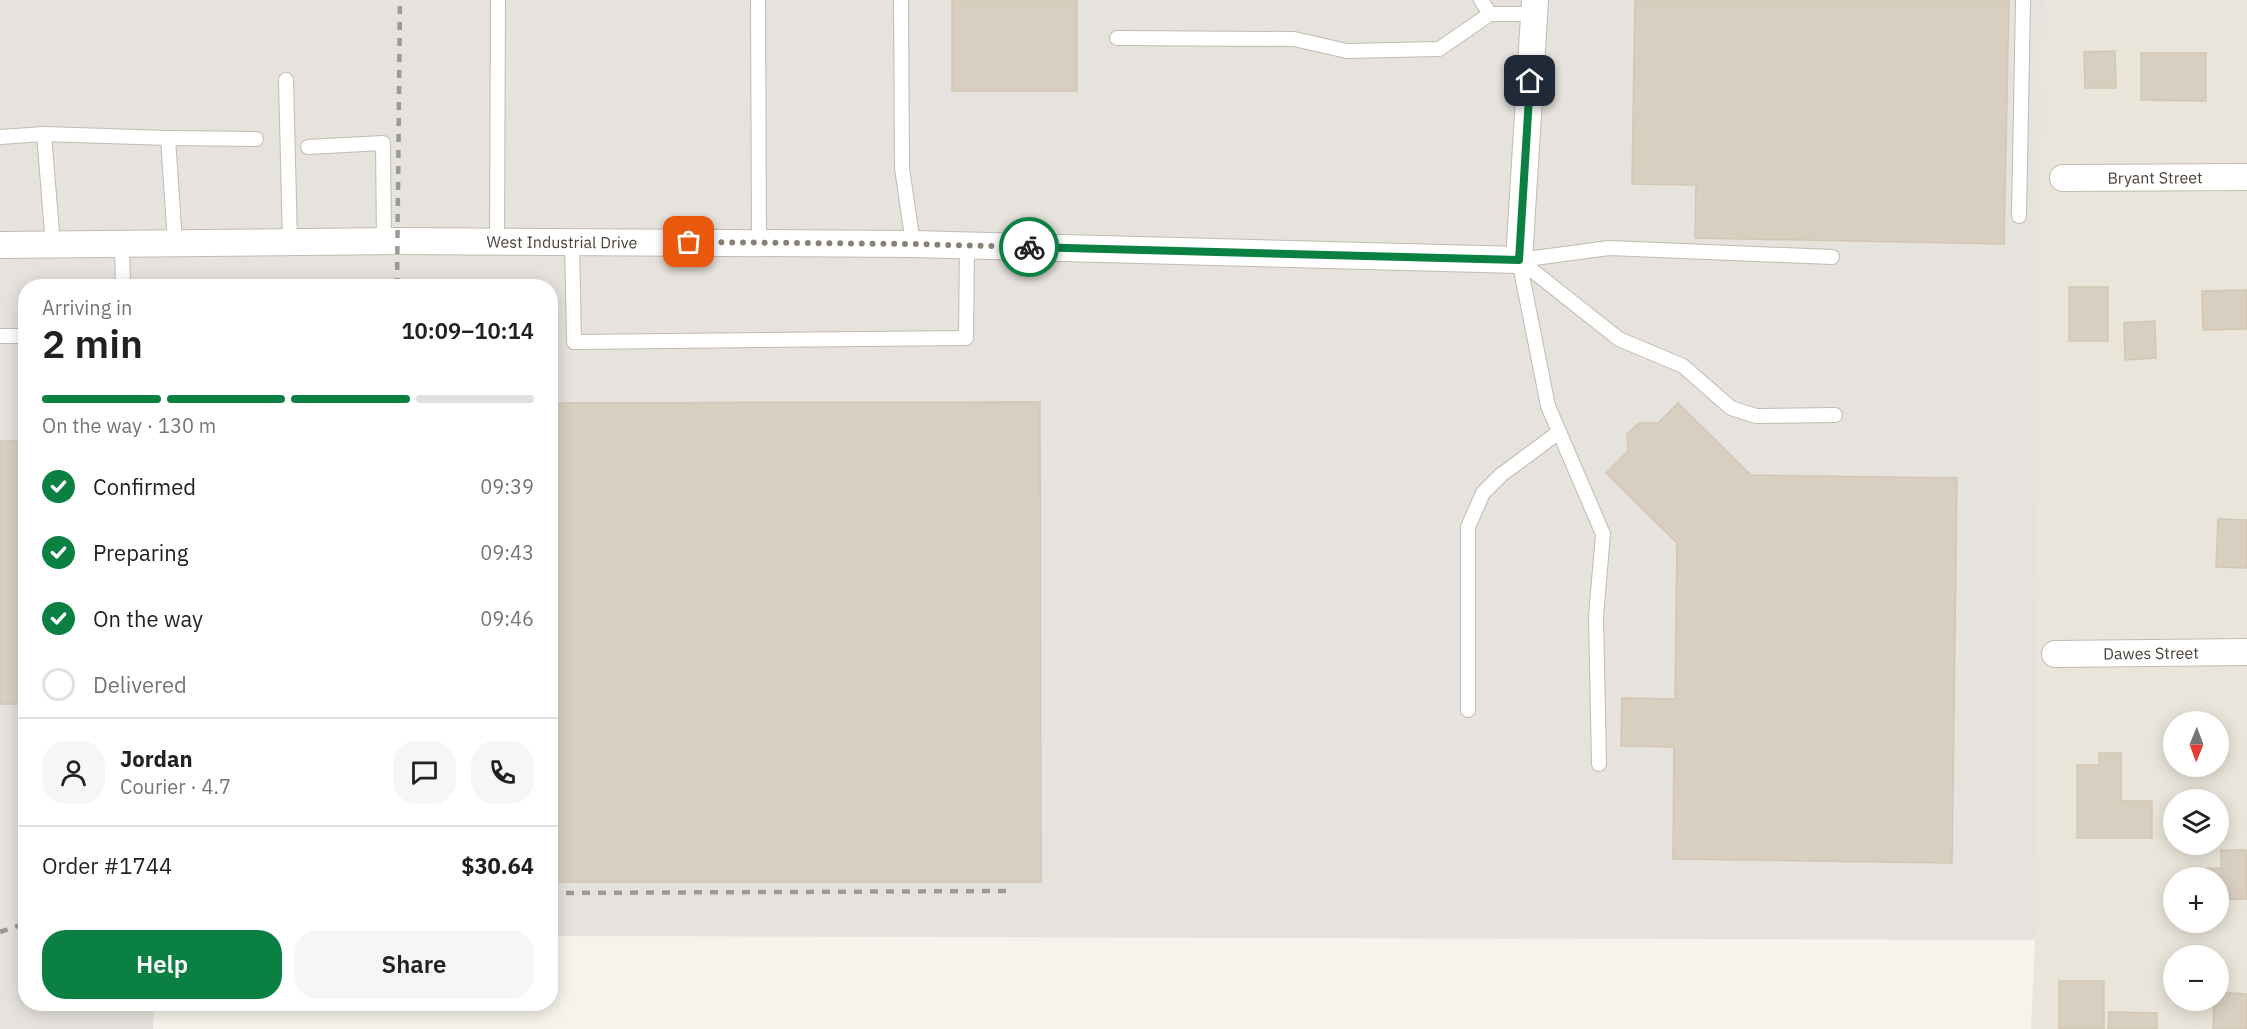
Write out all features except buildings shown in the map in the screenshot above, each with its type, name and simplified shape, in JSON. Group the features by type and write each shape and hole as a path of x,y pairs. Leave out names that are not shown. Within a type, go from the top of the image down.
{"street":[{"path":"1519,260 1535,7"},
{"name":"Bryant Street","path":"2063,178 2247,177"},
{"name":"West Industrial Drive","path":"0,245 384,241 913,244 1519,260"},
{"name":"Dawes Street","path":"2055,654 2247,652"}],"lane":[{"path":"497,242 498,0"},
{"path":"758,0 759,243"},
{"path":"901,0 902,168 913,244"},
{"path":"1481,0 1490,14"},
{"path":"2019,216 2023,0"},
{"path":"1117,38 1294,39 1347,51 1439,49 1490,14 1535,7"},
{"path":"285,80 290,242"},
{"path":"44,135 53,245"},
{"path":"0,137 44,135 256,139"},
{"path":"168,138 175,243"},
{"path":"308,147 382,143 384,241"},
{"path":"572,242 574,342 966,338 967,245"},
{"path":"123,244 123,279"},
{"path":"1519,260 1609,248 1832,257"},
{"path":"1519,260 1619,339 1683,366 1731,408 1756,416 1835,415"},
{"path":"1519,260 1548,406 1603,534 1596,616 1599,764"},
{"path":"0,336 18,336"},
{"path":"1468,710 1468,527 1483,493 1501,475 1559,432"}],"shaded area":[{"path":"0,0 2043,0 2035,940 558,936 558,279 18,279 18,1011 154,1011 153,1029 0,1029"},
{"path":"2043,0 2247,0 2247,1029 2031,1029 2035,940"}],"railway":[{"path":"397,279 400,0"},
{"path":"558,893 1007,891"},
{"path":"0,932 18,926"}],"way so far":[{"path":"689,242 1029,247"}],"route":[{"path":"1029,247 1519,260 1530,81"}]}
